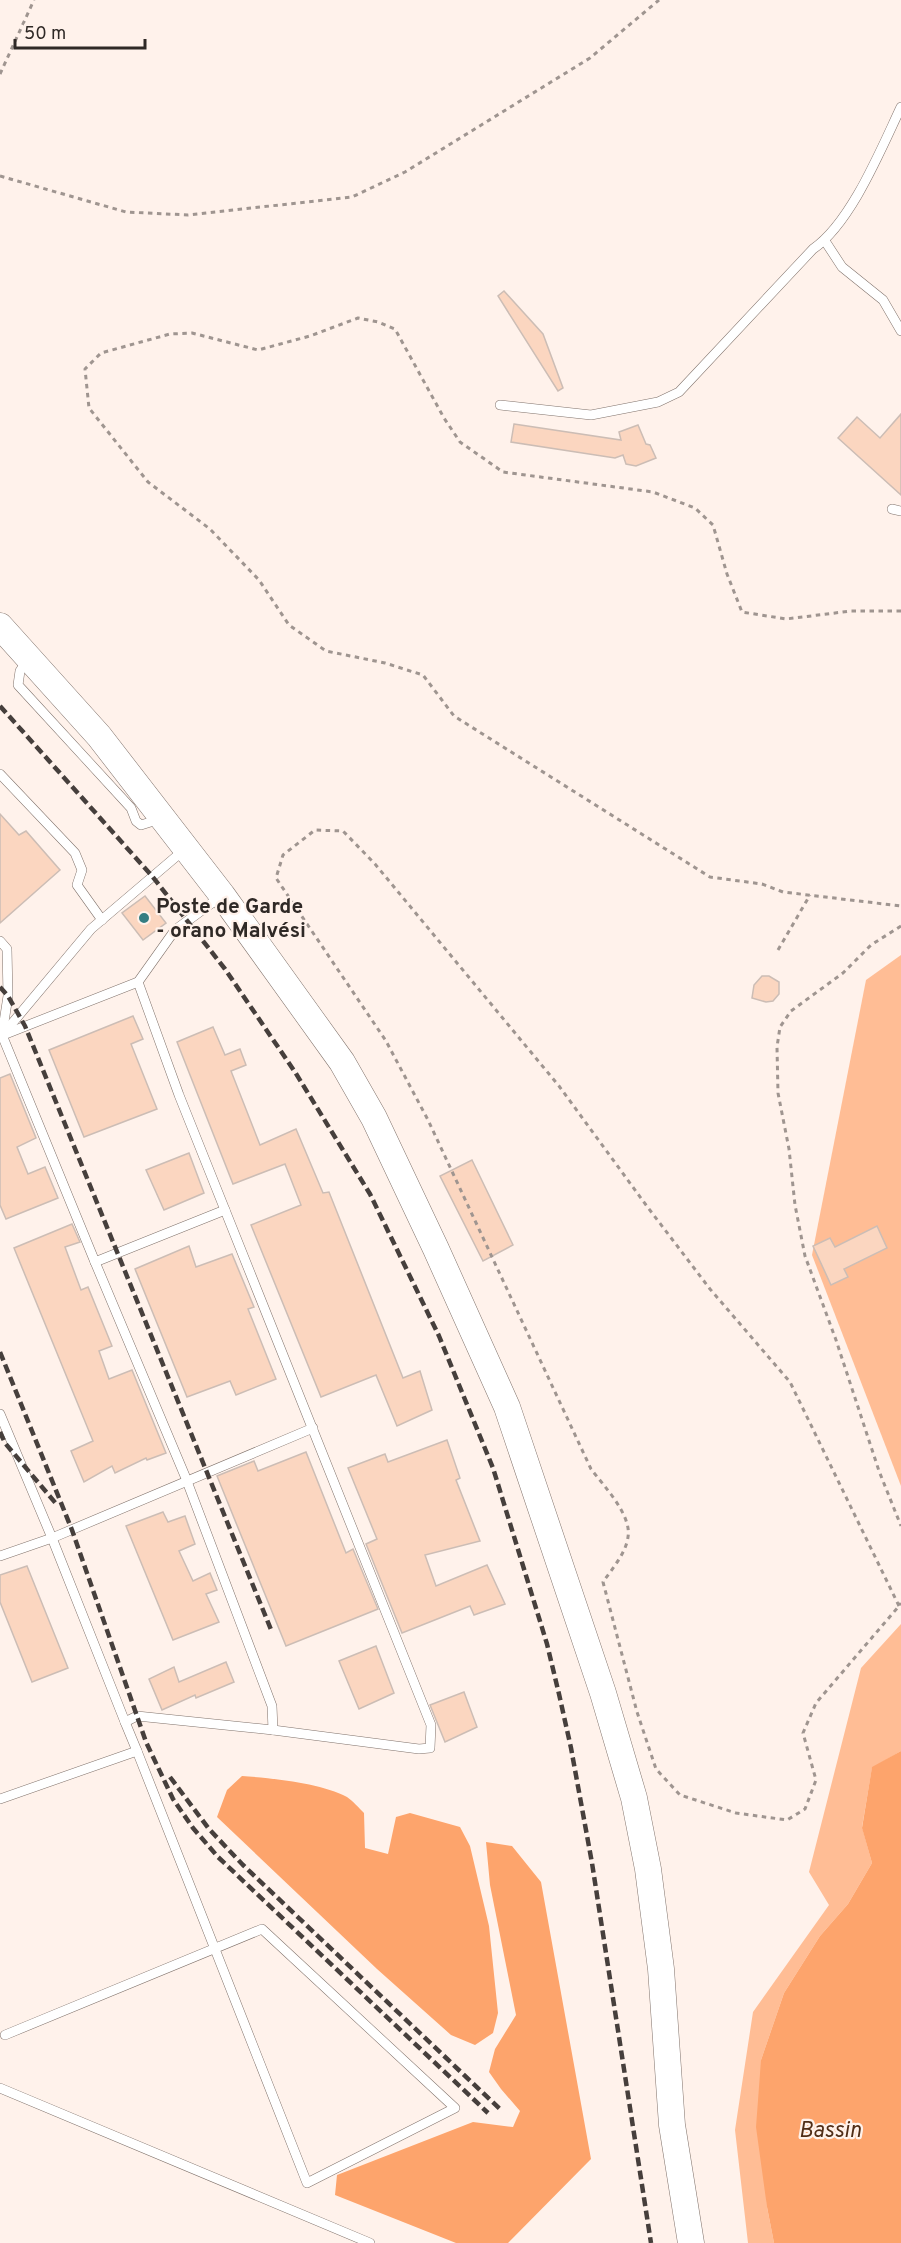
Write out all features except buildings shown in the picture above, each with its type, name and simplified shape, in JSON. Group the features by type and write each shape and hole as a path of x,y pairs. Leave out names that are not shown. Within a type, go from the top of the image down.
{"street":[{"path":"0,626 99,736 187,847 342,1062 374,1118 441,1259 511,1418 603,1693 634,1798 648,1869 661,1969 672,2125 691,2243"}],"lane":[{"path":"500,405 591,415 658,402 679,392 813,249 825,240 864,185 901,107"},
{"path":"825,240 842,267 883,300 901,331"},
{"path":"0,774 75,853 82,870 77,885 102,920"},
{"path":"1,1036 91,929 187,847"},
{"path":"1,1036 138,982 175,930 222,895"},
{"path":"0,941 7,949 8,996 1,1036 187,1482 272,1706 273,1730"},
{"path":"125,1722 137,1716 273,1730 419,1749 430,1748 431,1725 179,1095 138,982"},
{"path":"95,1262 225,1210"},
{"path":"0,1414 52,1538 215,1948 307,2183 455,2108 262,1929 215,1948 5,2035"},
{"path":"0,1556 52,1538 313,1428"},
{"path":"0,1799 137,1751"},
{"path":"0,2088 370,2243"}],"path":[{"path":"0,74 34,0"},
{"path":"0,176 126,212 145,214 188,215 352,197 405,172 590,58 659,0"},
{"path":"901,611 851,611 786,619 742,612 727,574 713,525 695,508 653,492 503,472 460,442 444,418 395,329 378,322 358,318 310,336 258,350 192,333 170,334 102,353 85,369 89,408 148,482 210,529 259,580 289,625 326,651 385,663 423,675 454,716 710,877 762,884 783,891 901,906"},
{"path":"315,830 343,831 375,864 552,1077 646,1205 711,1288 790,1382 900,1604 816,1703 803,1733 816,1780 805,1809 787,1820 736,1813 680,1795 656,1769 637,1712 603,1582 629,1536 624,1513 591,1469 428,1119 386,1041 276,878 283,855 315,830"},
{"path":"778,950 810,895"},
{"path":"901,926 871,945 843,973 791,1011 780,1027 777,1047 777,1093 789,1149 795,1205 805,1256 836,1340 879,1471 901,1526"}],"shaded area":[{"path":"901,955 901,1486 812,1255 866,980"},
{"path":"901,1624 901,1751 872,1768 862,1827 872,1863 848,1904 820,1936 784,1993 761,2060 767,2207 774,2243 748,2243 735,2130 753,2012 829,1905 809,1872 861,1668"}],"water":[{"name":"Bassin","path":"901,1751 901,2243 774,2243 756,2127 761,2060 784,1993 820,1936 848,1904 872,1863 862,1828 872,1767"},
{"path":"242,1776 310,1785 347,1797 364,1813 365,1848 388,1854 396,1817 410,1813 460,1827 470,1846 489,1926 498,2013 493,2033 475,2045 451,2035 377,1969 217,1817 227,1790"},
{"path":"486,1842 512,1846 541,1882 591,2159 508,2243 456,2243 335,2195 337,2175 473,2122 513,2127 520,2111 489,2072 495,2049 516,2015 490,1885"}],"railway":[{"path":"0,706 152,876 225,969 295,1072 370,1194 439,1336 493,1468 547,1644 559,1694 592,1863 651,2243"},
{"path":"0,987 8,996 25,1026 272,1632"},
{"path":"0,1352 72,1530 146,1742 173,1799 193,1828 218,1857 488,2113"},
{"path":"0,1432 5,1443 58,1506"},
{"path":"170,1777 209,1829 243,1865 502,2111"}],"place":[{"name":"Poste de Garde - orano Malvési","path":"144,918"}]}
